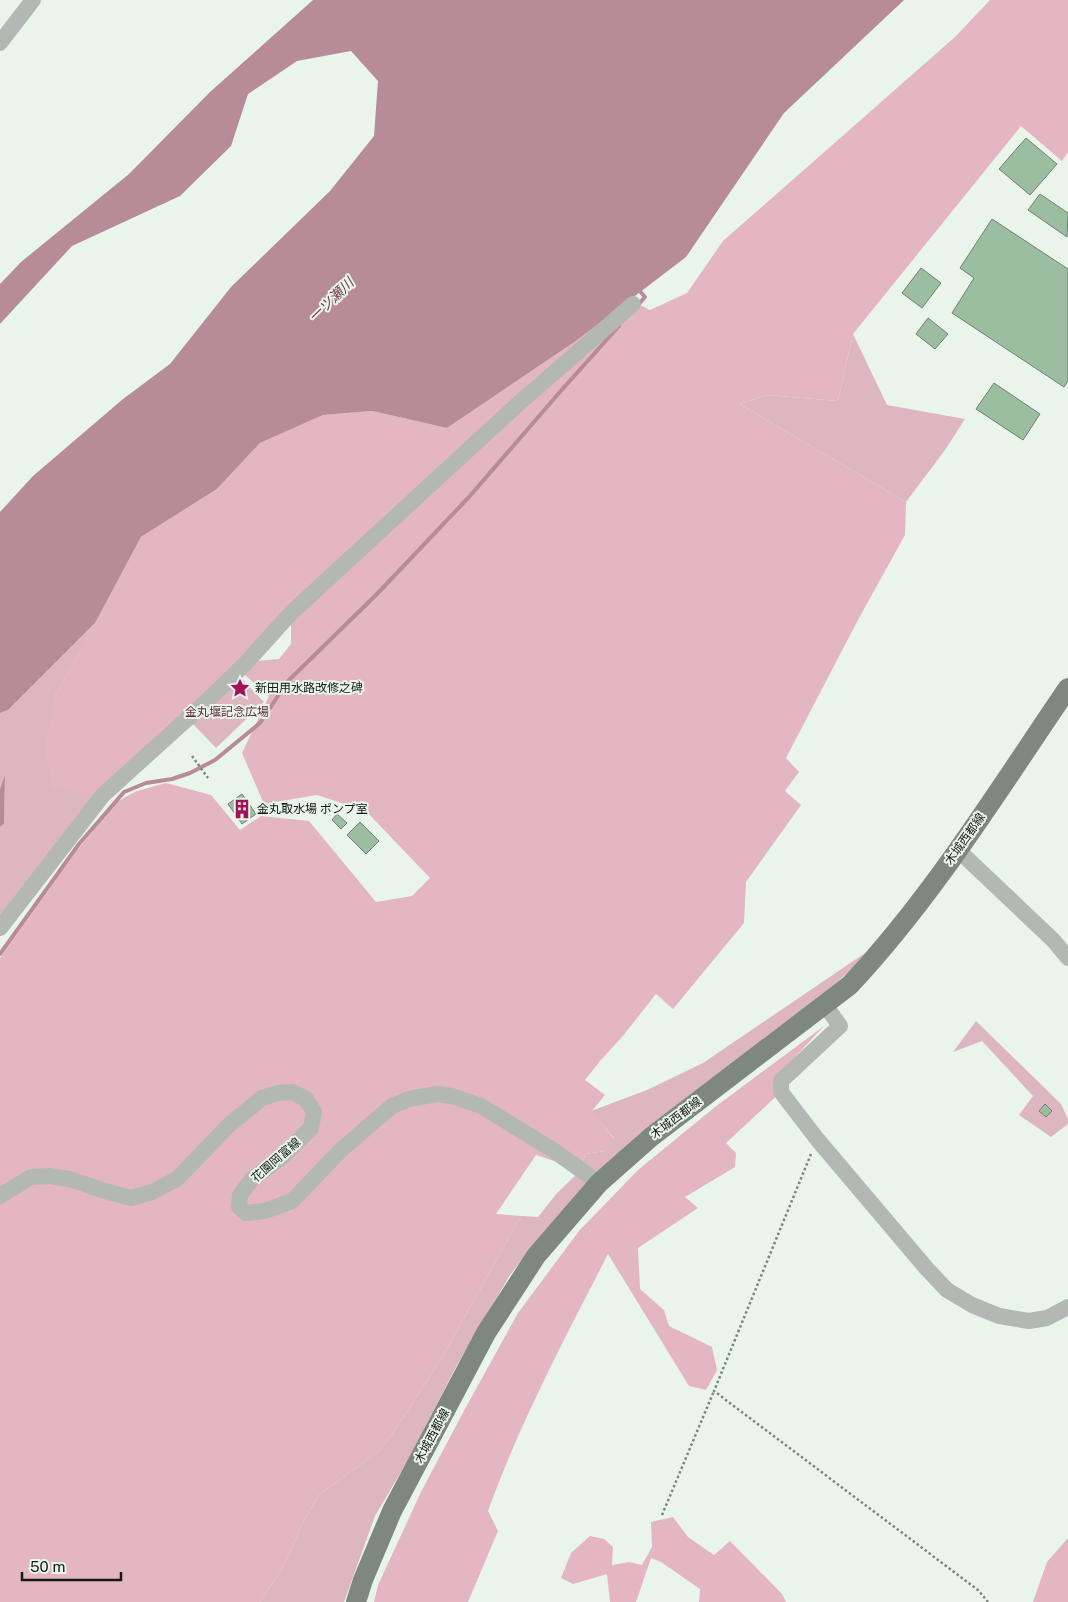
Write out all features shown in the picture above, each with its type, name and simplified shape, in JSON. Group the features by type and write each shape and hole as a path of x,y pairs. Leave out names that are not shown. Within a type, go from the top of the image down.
{"main road":[{"name":"木城西都線","path":"356,1602 363,1580 392,1511 486,1334 536,1256 600,1183 651,1137 850,985 926,895 1068,688"}],"street":[{"path":"0,43 33,0"},
{"path":"0,928 103,796 214,694 245,664 291,613 319,587 518,404 633,304"},
{"path":"958,850 1053,940 1068,958"},
{"path":"825,1005 840,1026 781,1082 782,1092 817,1139 947,1290 972,1305 999,1316 1029,1321 1047,1318 1068,1307"},
{"name":"花園岡富線","path":"0,1196 31,1178 49,1176 70,1179 104,1191 132,1198 152,1192 177,1179 229,1124 262,1098 278,1092 292,1092 306,1099 314,1112 310,1128 283,1156 252,1178 240,1195 239,1207 246,1213 265,1211 292,1201 341,1150 392,1106 409,1099 436,1094 452,1096 481,1106 553,1150 600,1183"}],"path":[{"path":"192,756 208,778"},
{"path":"662,1516 817,1139"},
{"path":"714,1391 978,1590 988,1602"}],"green space":[{"path":"853,334 887,405 965,419 945,450 906,502 740,404 767,395 838,401"},
{"path":"95,623 54,698 103,795 0,928 0,827 4,824 5,777 0,789 0,713 8,710"},
{"name":"金丸堰記念広場","path":"239,676 264,702 216,748 191,722"},
{"path":"865,953 850,971 831,987 639,1134 591,1178 526,1254 510,1275 457,1365 408,1460 375,1516 344,1602 260,1602 284,1566 303,1522 319,1495 378,1452 393,1433 442,1358 521,1216 538,1217 557,1193 581,1170 585,1154 605,1151 614,1138 591,1111 647,1090 703,1063"},
{"path":"976,1021 1061,1104 1068,1119 1068,1124 1051,1137 1019,1115 1033,1096 982,1041 953,1052"}],"shaded area":[{"path":"990,0 1068,0 1068,152 1062,161 1021,126 853,334 838,401 767,395 740,404 906,502 905,535 859,618 786,758 799,772 785,791 801,805 746,882 744,923 673,1009 656,994 585,1080 605,1095 592,1111 614,1139 605,1151 585,1154 581,1170 536,1155 496,1214 521,1216 442,1358 393,1433 378,1452 319,1495 303,1522 284,1566 260,1602 0,1602 0,958 75,853 116,802 137,791 166,783 211,795 240,830 261,816 309,821 376,902 412,896 430,878 366,811 317,795 264,804 242,753 269,696 245,675 257,661 279,659 291,644 291,614 103,795 52,789 45,749 54,698 141,537 217,489 260,443 323,415 372,411 447,428 576,341 630,300 650,310 687,293 723,241 955,37"},
{"path":"824,1026 796,1056 781,1092 726,1143 736,1153 735,1167 685,1197 698,1208 638,1248 640,1289 664,1310 669,1326 712,1347 717,1370 706,1390 689,1386 608,1254 514,1445 488,1511 498,1531 468,1602 374,1602 378,1585 421,1492 466,1407 518,1313 579,1231 638,1170 715,1107"},
{"path":"673,1517 688,1537 714,1555 730,1541 782,1594 786,1602 699,1602 700,1589 661,1562 651,1558 636,1602 610,1602 607,1574 573,1584 561,1578 571,1553 590,1536 604,1539 613,1547 612,1565 629,1562 642,1565 652,1547 651,1522"},
{"path":"1068,1538 1068,1602 1033,1602 1047,1562"}],"water":[{"name":"一ツ瀬川","path":"313,0 904,0 784,113 686,257 576,341 447,428 372,411 323,415 260,443 217,489 141,537 95,623 8,710 0,713 0,512 33,476 123,399 170,364 231,287 330,191 374,136 378,81 351,51 297,61 248,94 231,146 180,196 72,246 0,324 0,284 21,262 129,174 210,92"},
{"path":"5,775 4,824 0,827 0,789"}],"building":[{"path":"1026,138 1057,164 1030,195 999,169"},
{"path":"1040,194 1068,213 1067,237 1028,210"},
{"path":"992,219 1068,269 1068,381 1064,387 952,313 974,278 960,268"},
{"path":"921,268 941,283 922,308 902,293"},
{"path":"928,318 948,334 935,349 916,334"},
{"path":"994,383 1040,414 1023,440 976,409"},
{"name":"金丸取水場 ポンプ室","path":"242,794 256,814 242,824 228,804"},
{"path":"337,814 347,823 341,829 332,820"},
{"path":"360,822 379,841 366,854 347,835"},
{"path":"1045,1104 1052,1111 1046,1117 1039,1111"}],"waterway":[{"path":"638,289 645,297 639,304"},
{"path":"0,954 79,844 124,792 146,783 172,779 190,773 215,760 260,723 288,681 377,594 469,497 619,326"}],"place":[{"name":"新田用水路改修之碑","path":"240,688"},
{"name":"金丸取水場 ポンプ室","path":"242,809"}]}
